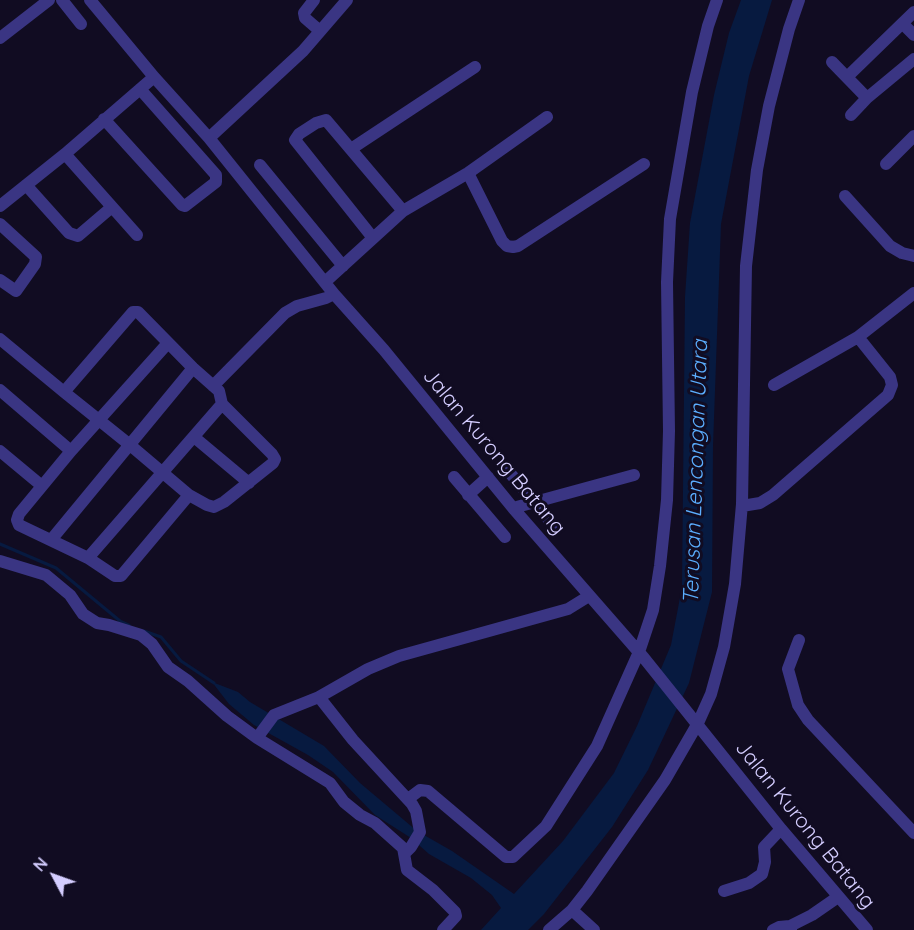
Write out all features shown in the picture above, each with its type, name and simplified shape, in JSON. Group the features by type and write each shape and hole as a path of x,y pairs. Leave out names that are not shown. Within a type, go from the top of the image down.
{"street":[{"path":"0,38 49,0"},
{"path":"62,0 81,24"},
{"path":"314,0 304,13 304,18 320,31"},
{"path":"209,138 273,79 347,0"},
{"path":"408,799 420,790 428,791 506,857 513,857 546,826 597,746 641,655 660,566 667,500 669,431 667,282 670,219 692,92 708,26 717,0"},
{"path":"549,930 572,910 587,891 665,780 698,723 711,693 723,647 735,584 742,506 746,266 757,170 769,106 799,0"},
{"name":"Jalan Kurong Batang","path":"95,2 154,77 209,138 334,294 392,359 513,508 698,723 781,829 867,930"},
{"path":"847,77 914,12"},
{"path":"903,24 914,35"},
{"path":"832,62 867,98"},
{"path":"851,115 867,98 912,65"},
{"path":"351,149 476,67"},
{"path":"0,206 65,154 154,77"},
{"path":"104,119 180,204 185,206 216,182 217,177 140,89"},
{"path":"325,282 403,211 468,173 547,117"},
{"path":"374,238 295,140 299,134 316,123 326,120 403,211"},
{"path":"886,164 914,136"},
{"path":"65,154 136,235"},
{"path":"468,173 502,242 513,247 518,246 644,164"},
{"path":"260,165 343,266"},
{"path":"26,185 69,233 78,236 112,207"},
{"path":"845,196 890,246 902,253 914,256"},
{"path":"0,224 36,257 35,264 16,291 0,280"},
{"path":"774,386 858,337 914,293"},
{"path":"213,386 285,313 297,306 334,294"},
{"path":"0,339 64,392 99,419 189,495 207,505 214,507 224,502 249,483 274,459 222,404 219,391 138,312 133,312 64,392"},
{"path":"742,506 760,503 773,495 888,395 892,385 890,377 858,337"},
{"path":"168,343 70,451 17,520 19,525 88,558 115,576 121,576 189,495"},
{"path":"51,540 193,368"},
{"path":"0,390 70,451"},
{"path":"88,558 222,404"},
{"path":"194,437 249,483"},
{"path":"0,451 42,486"},
{"path":"505,467 554,526"},
{"path":"513,508 634,475"},
{"path":"454,477 505,537"},
{"path":"468,495 488,477"},
{"path":"0,561 46,575 70,595 83,614 96,623 141,635 152,645 168,667 188,681 218,708 324,779 360,815 384,831 403,848 409,848"},
{"path":"259,736 274,715 320,697 368,669 399,657 568,609 589,596"},
{"path":"800,640 788,669 798,705 808,720 914,833"},
{"path":"320,697 353,740 408,799 416,811 420,832 409,848 404,864 407,870 433,890 457,914 443,930"},
{"path":"724,891 749,883 762,874 765,862 764,847 781,829"},
{"path":"772,930 779,927 790,928 838,897"},
{"path":"572,910 594,930"}],"water":[{"name":"Terusan Lencongan Utara","path":"741,0 772,0 749,76 721,224 713,446 712,592 689,683 648,770 612,827 544,914 528,930 481,930 501,908 492,895 471,878 429,854 411,838 375,815 333,772 308,755 254,725 229,704 212,682 238,692 250,702 324,746 360,783 417,831 452,851 514,894 563,841 614,773 637,726 671,645 682,587 685,297 690,223 714,95 729,33"}],"waterway":[{"path":"0,544 56,568 120,621 129,625"},
{"path":"144,631 161,637 181,661 214,683"}]}
